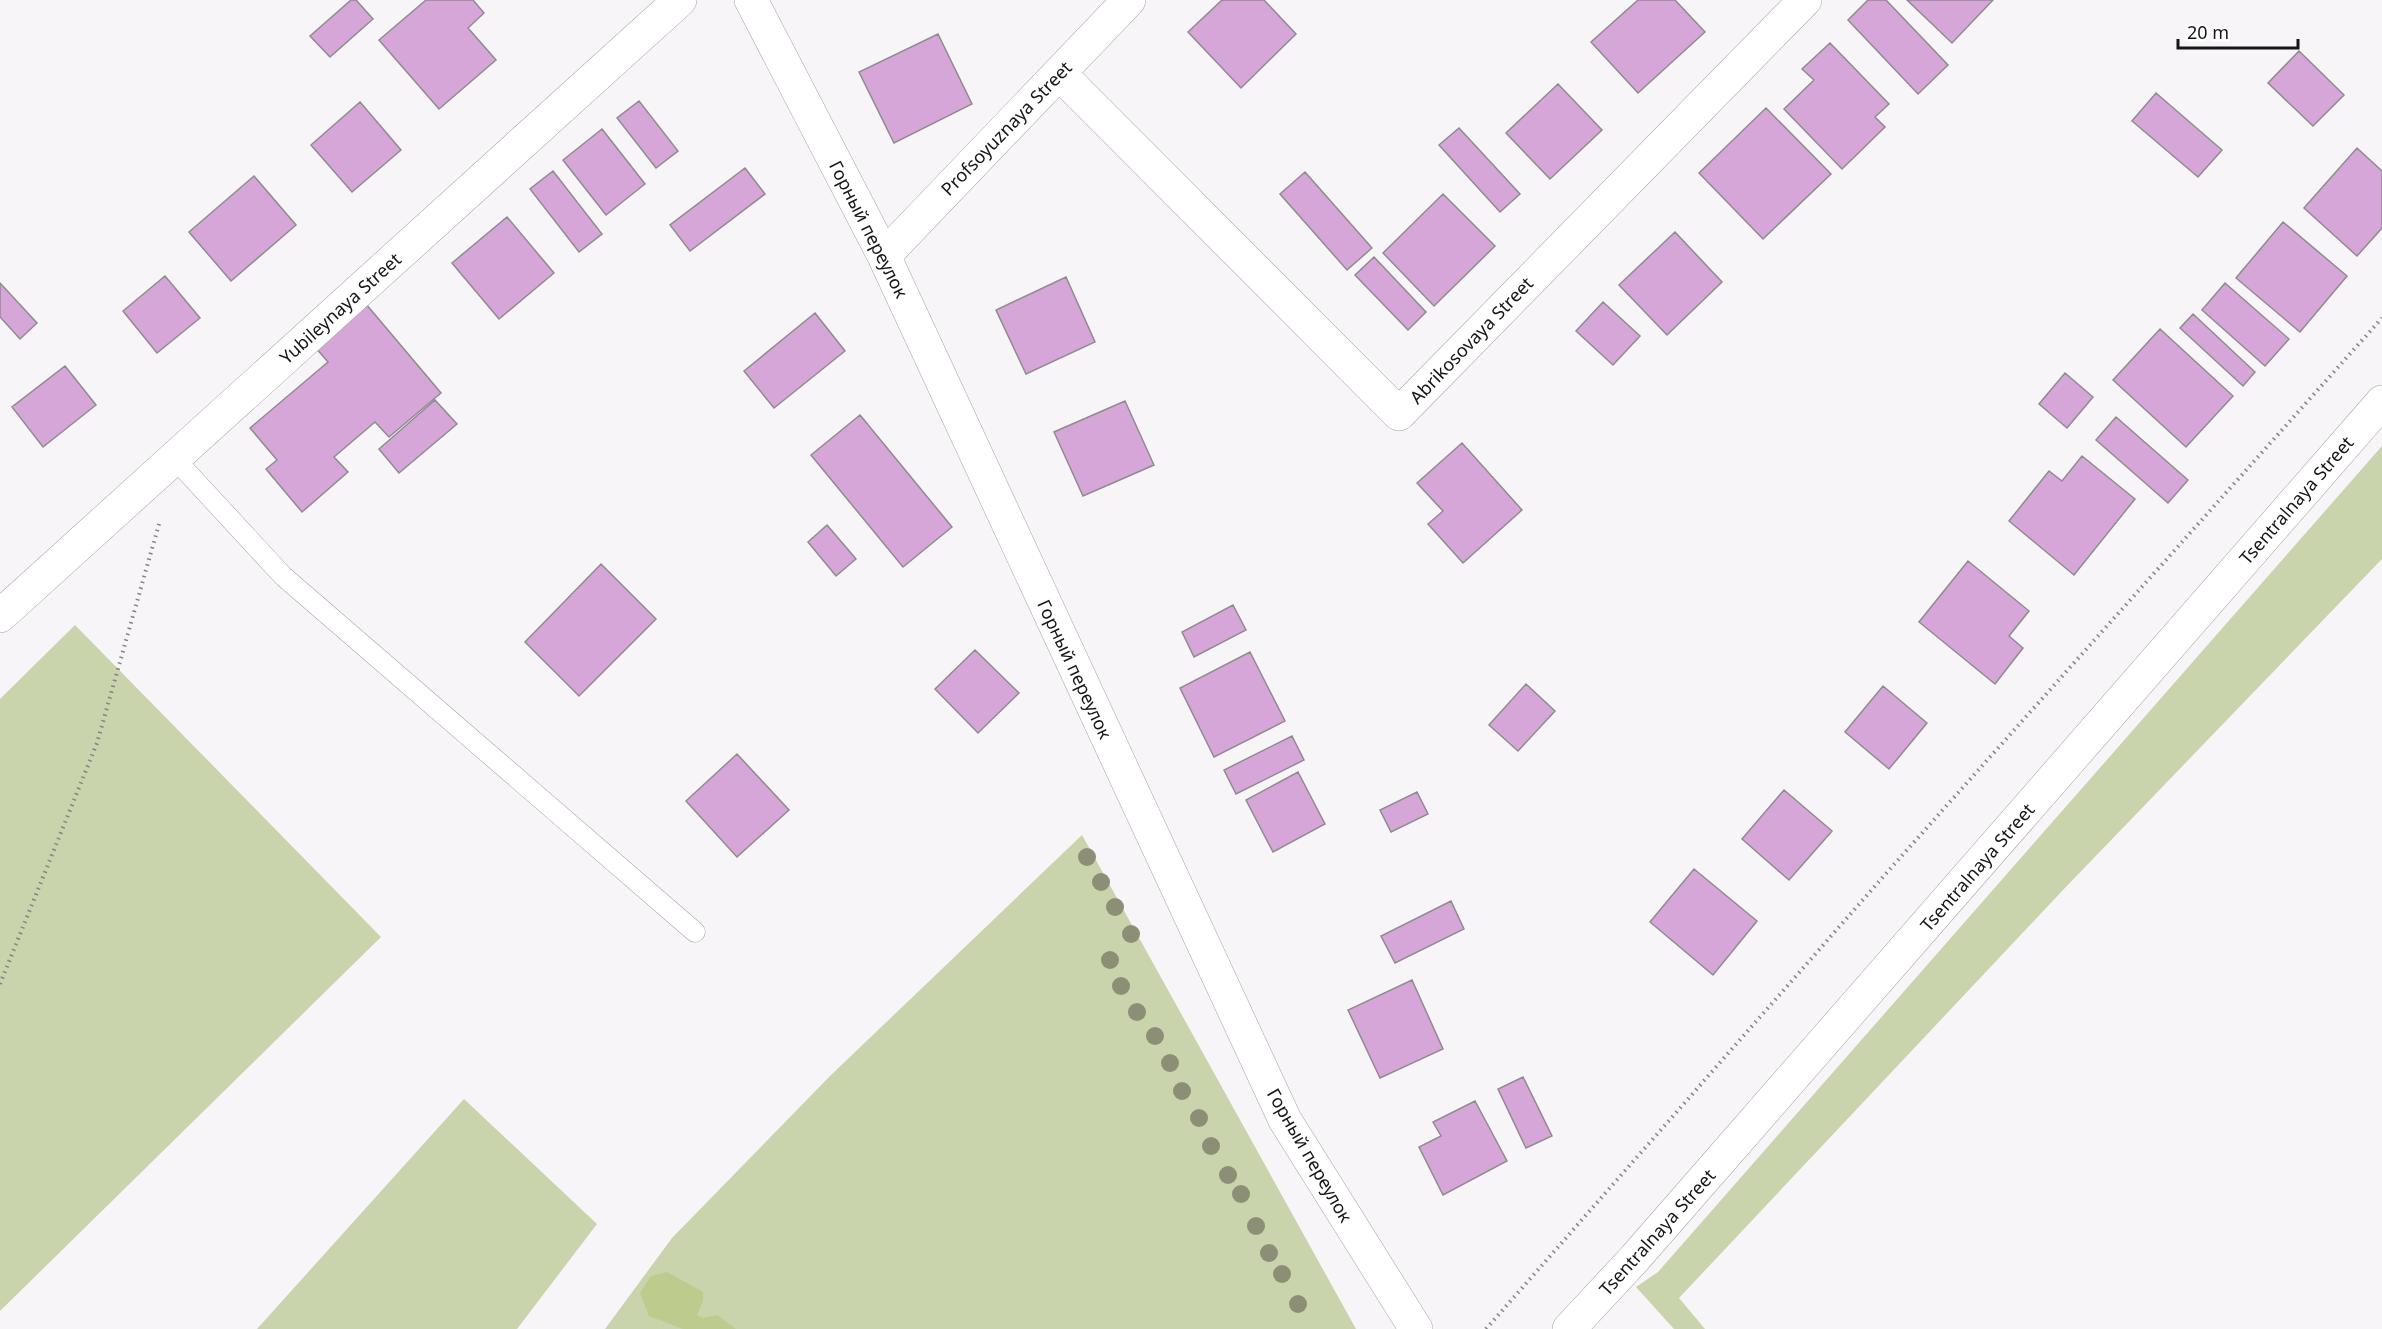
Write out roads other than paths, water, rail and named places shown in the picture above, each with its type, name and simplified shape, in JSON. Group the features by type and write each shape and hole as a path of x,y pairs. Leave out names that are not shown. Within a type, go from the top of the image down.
{"street":[{"name":"Yubileynaya Street","path":"0,616 680,0"},
{"name":"Горный переулок","path":"751,0 884,256 1285,1120 1416,1329"},
{"name":"Profsoyuznaya Street","path":"884,256 1129,0"},
{"name":"Abrikosovaya Street","path":"1059,73 1399,414 1805,0"},
{"name":"Tsentralnaya Street","path":"1569,1329 1635,1258 2382,402"}],"lane":[{"path":"168,464 283,576 696,932"}]}
